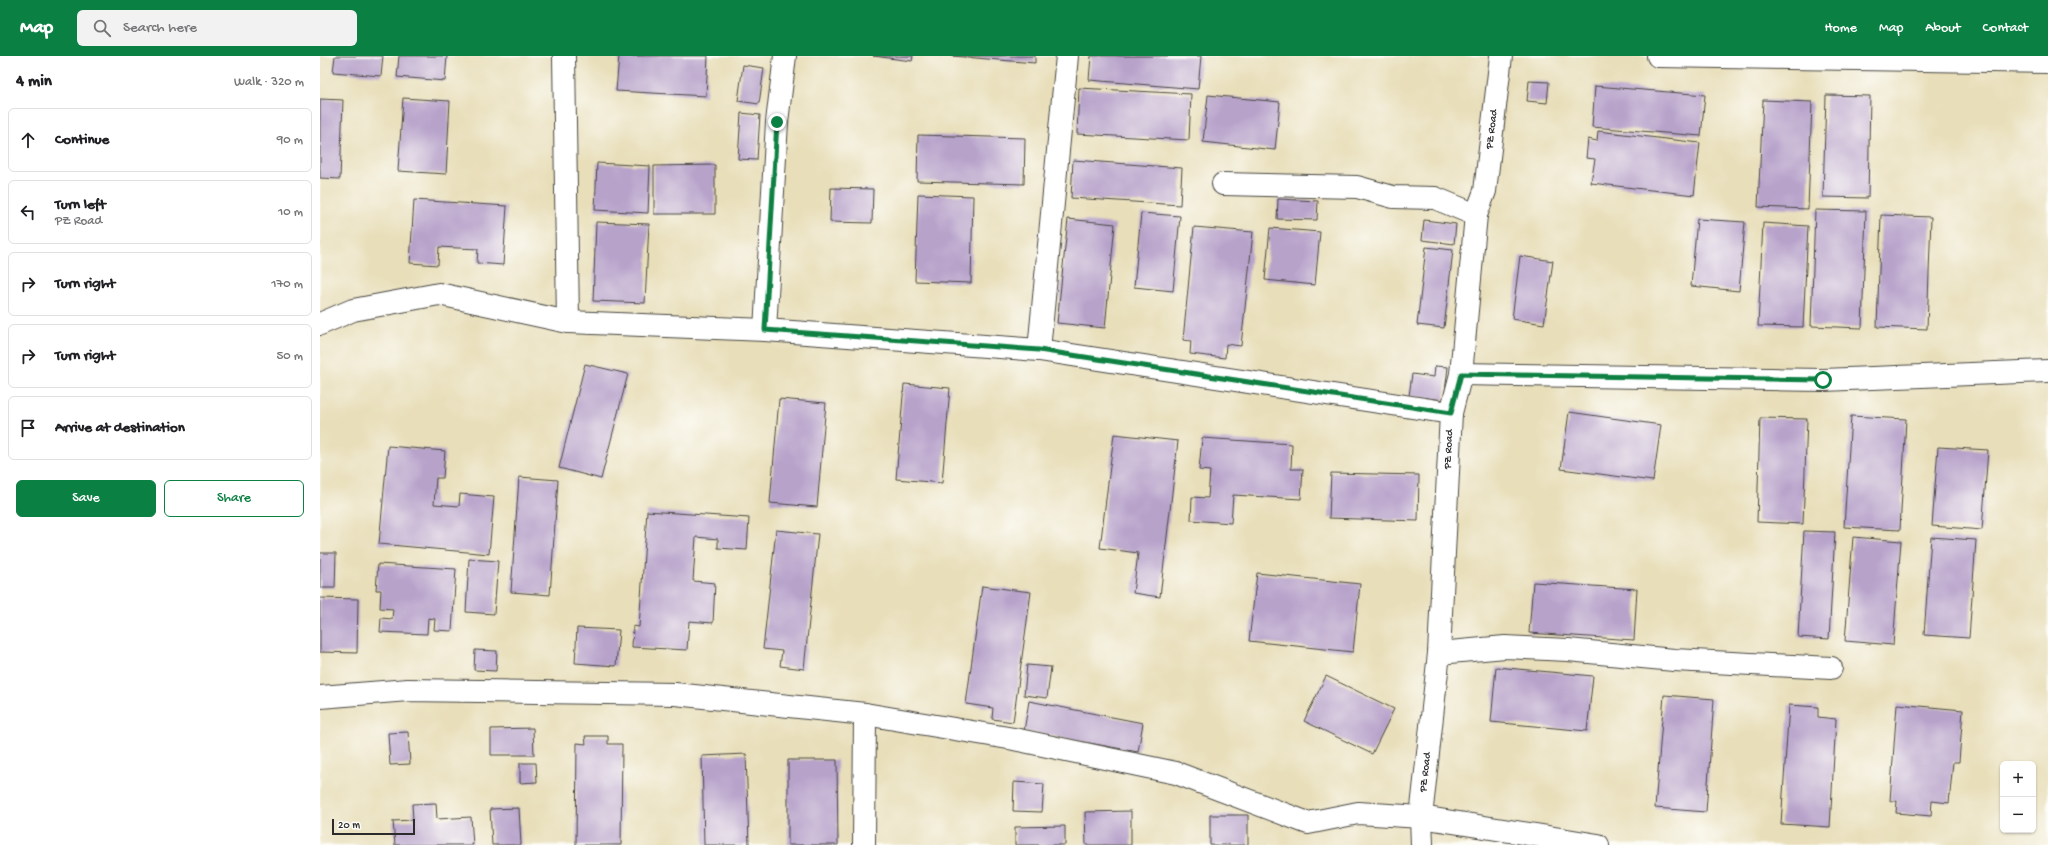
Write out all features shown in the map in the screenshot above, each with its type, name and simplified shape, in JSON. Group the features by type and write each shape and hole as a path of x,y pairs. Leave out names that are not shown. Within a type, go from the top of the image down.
{"street":[{"path":"564,56 568,322"},
{"path":"765,330 777,122 785,56"},
{"path":"1039,350 1067,56"},
{"name":"PZ Road","path":"1422,845 1421,817 1439,653 1451,413 1461,374 1476,215 1485,191 1501,56"},
{"path":"1658,56 2048,62"},
{"path":"1223,184 1358,187 1393,197 1435,198 1476,215"},
{"path":"320,324 353,310 439,294 568,322 765,330 1039,350 1451,413"},
{"path":"1461,374 1823,380 2048,371"},
{"path":"1439,653 1505,647 1568,650 1674,660 1831,668"},
{"path":"320,697 408,690 675,694 865,714 1014,739 1176,773 1308,823 1358,813 1421,817 1598,845"},
{"path":"864,845 865,714"}],"building":[{"path":"335,56 383,56 381,76 333,72"},
{"path":"399,56 447,56 445,81 397,77"},
{"path":"619,56 708,56 706,96 616,91"},
{"path":"873,56 913,56 912,61"},
{"path":"952,56 1035,56 1035,63"},
{"path":"1091,56 1201,56 1198,89 1089,80"},
{"path":"743,65 764,68 759,104 738,101"},
{"path":"1529,81 1549,82 1547,103 1527,101"},
{"path":"1595,86 1705,95 1701,136 1592,127"},
{"path":"1079,88 1191,94 1189,140 1077,134"},
{"path":"1208,95 1280,102 1275,150 1203,142"},
{"path":"1826,95 1870,96 1868,198 1823,197"},
{"path":"403,98 450,101 446,174 398,171"},
{"path":"320,99 343,100 340,179 320,178"},
{"path":"1763,100 1812,102 1808,209 1758,207"},
{"path":"741,113 760,115 757,160 738,159"},
{"path":"1598,131 1700,143 1694,195 1591,183 1595,159 1586,158 1588,139 1597,141"},
{"path":"918,135 1025,138 1024,184 917,181"},
{"path":"1073,160 1182,168 1180,205 1071,198"},
{"path":"597,163 650,166 648,213 595,210"},
{"path":"715,165 715,214 654,214 654,166"},
{"path":"831,188 873,189 872,223 830,222"},
{"path":"918,194 973,196 971,283 915,281"},
{"path":"1278,199 1318,201 1317,220 1277,219"},
{"path":"414,200 507,206 503,265 477,263 478,249 439,247 438,265 410,263"},
{"path":"1815,210 1866,211 1862,328 1811,326"},
{"path":"1141,213 1180,216 1173,291 1134,287"},
{"path":"1881,215 1931,217 1927,329 1877,327"},
{"path":"1068,219 1115,224 1105,328 1057,323"},
{"path":"1697,219 1745,222 1739,291 1691,286"},
{"path":"1424,220 1456,224 1454,244 1422,240"},
{"path":"596,222 649,224 645,303 593,301"},
{"path":"1763,223 1808,226 1803,327 1758,326"},
{"path":"1194,227 1253,232 1241,346 1226,344 1225,358 1190,354 1191,341 1183,340"},
{"path":"1270,228 1320,232 1315,285 1265,280"},
{"path":"1426,247 1453,250 1444,328 1417,325"},
{"path":"1520,256 1553,261 1544,324 1512,319"},
{"path":"585,364 628,374 601,479 559,468"},
{"path":"1435,366 1448,367 1444,400 1409,396 1412,374 1434,377"},
{"path":"904,384 950,388 942,483 896,479"},
{"path":"779,399 826,403 817,507 770,503"},
{"path":"1569,412 1661,425 1653,481 1561,469"},
{"path":"1851,416 1906,419 1900,530 1844,527"},
{"path":"1760,418 1807,419 1803,524 1757,522"},
{"path":"1114,434 1178,441 1160,597 1133,593 1138,553 1100,548"},
{"path":"1202,438 1292,444 1291,469 1303,469 1301,499 1233,495 1231,523 1191,520 1192,497 1208,498 1210,471 1199,470"},
{"path":"388,446 445,451 443,478 436,478 434,504 459,506 460,494 494,497 489,554 379,544"},
{"path":"1938,447 1988,450 1982,530 1932,526"},
{"path":"1331,473 1419,475 1418,521 1329,518"},
{"path":"519,477 558,480 550,595 511,592"},
{"path":"647,511 749,518 747,550 718,548 718,539 696,537 693,581 715,583 713,623 689,621 687,650 632,647 633,626 639,627"},
{"path":"776,530 818,534 804,669 780,666 782,651 763,649"},
{"path":"1804,531 1835,532 1829,639 1798,637"},
{"path":"1853,537 1901,541 1893,645 1845,641"},
{"path":"1931,537 1976,540 1969,638 1924,635"},
{"path":"320,553 336,553 335,588 320,588"},
{"path":"469,559 498,561 494,614 466,612"},
{"path":"378,564 456,569 452,631 434,630 435,619 428,618 427,634 380,632 381,618 392,619 393,609 380,608 381,590 376,590"},
{"path":"1257,573 1360,584 1353,652 1249,641"},
{"path":"1533,582 1637,589 1634,640 1529,633"},
{"path":"982,586 1031,592 1013,722 992,719 993,708 966,704"},
{"path":"320,598 358,599 357,653 320,652"},
{"path":"577,628 619,630 616,666 575,663"},
{"path":"475,650 497,651 496,671 474,670"},
{"path":"1027,665 1051,667 1047,698 1024,695"},
{"path":"1496,667 1593,676 1587,731 1491,722"},
{"path":"1326,676 1394,709 1372,754 1304,721"},
{"path":"1664,695 1714,699 1706,812 1655,808"},
{"path":"1029,701 1143,723 1138,752 1024,731"},
{"path":"1897,704 1963,710 1959,762 1953,762 1949,803 1932,801 1931,816 1896,813 1897,801 1890,801"},
{"path":"1789,705 1818,707 1818,717 1836,719 1830,827 1781,824"},
{"path":"533,728 534,755 491,755 491,729"},
{"path":"408,732 410,764 390,765 388,733"},
{"path":"585,736 608,736 608,744 622,744 621,845 576,845 577,743 586,744"},
{"path":"746,754 749,845 704,845 702,756"},
{"path":"788,760 837,760 838,845 788,845"},
{"path":"520,763 536,763 537,782 520,783"},
{"path":"1014,782 1044,784 1042,812 1013,811"},
{"path":"436,803 437,819 471,817 473,845 395,845 393,821 413,820 412,804"},
{"path":"519,808 521,845 492,845 490,809"},
{"path":"1131,811 1131,845 1086,845 1085,812"},
{"path":"1210,815 1248,815 1248,845 1210,845"},
{"path":"1065,826 1065,845 1015,845 1015,827"}],"route":[{"path":"777,122 765,330 1039,350 1451,413 1461,374 1823,380"}]}
